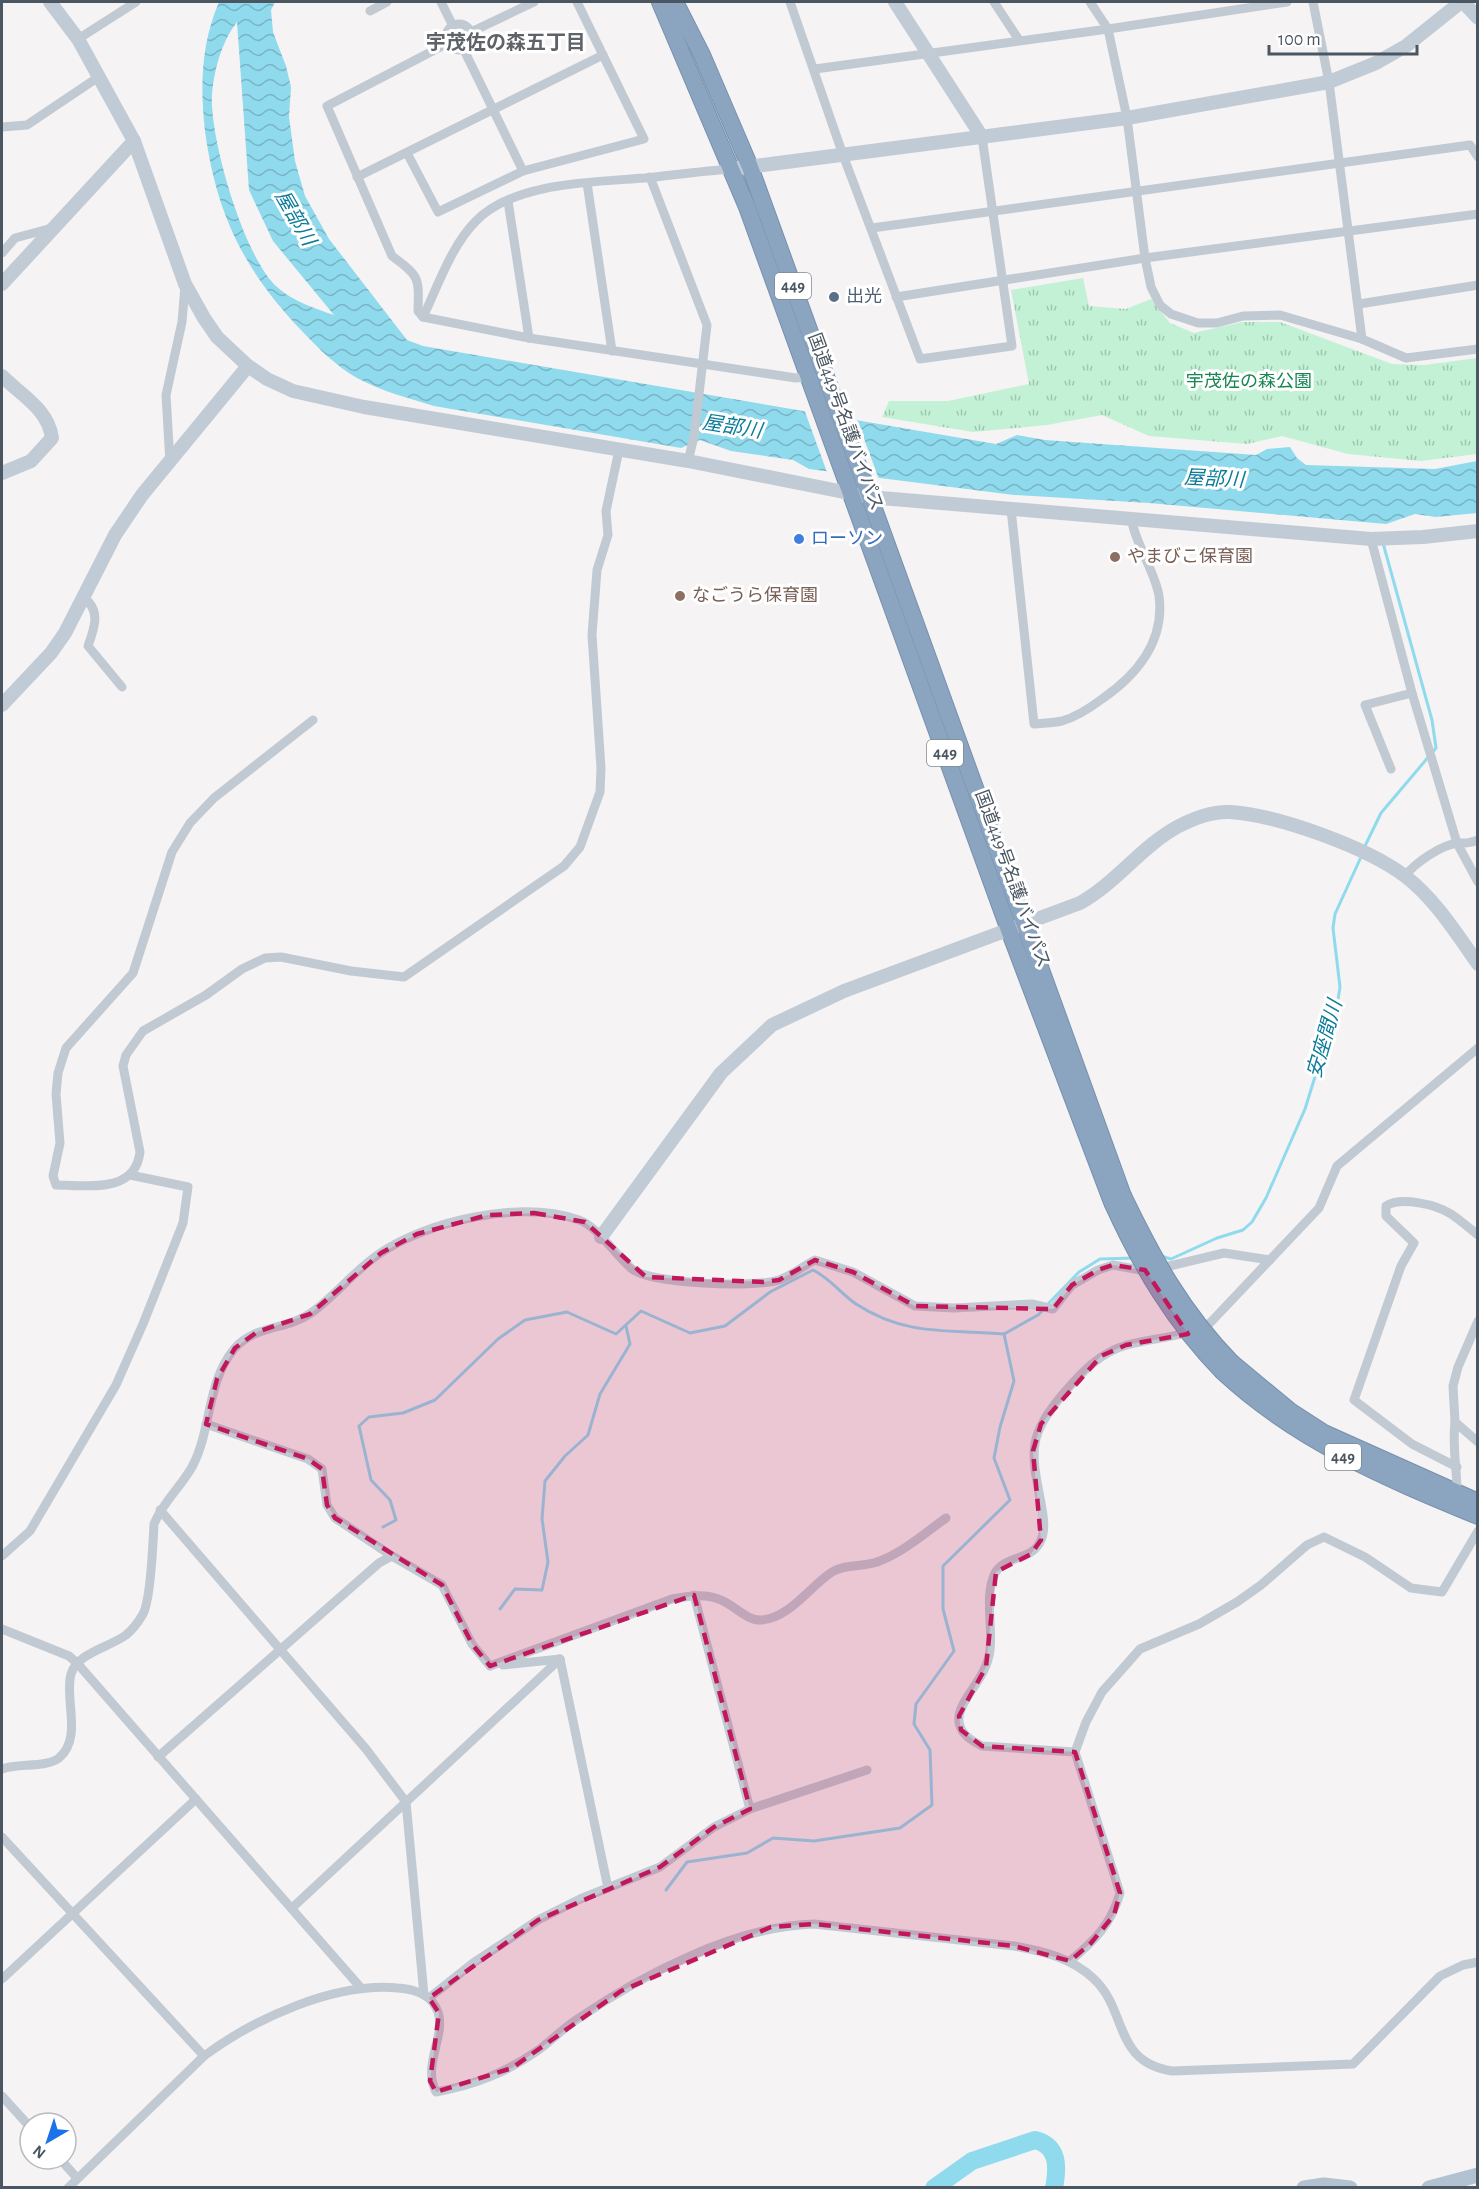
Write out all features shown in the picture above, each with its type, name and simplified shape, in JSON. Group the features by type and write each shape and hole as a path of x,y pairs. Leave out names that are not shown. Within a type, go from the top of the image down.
{"highway":[{"name":"国道449号名護バイパス","path":"660,2 732,169 847,487 1089,1108 1118,1199 1171,1288 1228,1367 1267,1410 1336,1454 1478,1516"},
{"name":"国道449号名護バイパス","path":"675,2 702,55 750,167 867,490 1017,927"},
{"name":"国道449号名護バイパス","path":"1228,1367 1324,1433 1478,1502"}],"main road":[{"path":"1429,2187 1478,2175"},
{"path":"1304,2187 1324,2185 1350,2187"}],"street":[{"path":"50,2 78,39 134,141 186,284 217,337 248,366 267,379 293,391 326,400 619,450 847,487 1011,509 1371,538 1423,537 1478,531"},
{"path":"78,39 136,2"},
{"path":"370,11 387,2"},
{"path":"441,2 452,24"},
{"path":"471,32 534,2"},
{"path":"407,153 438,212 523,171 644,139 577,2"},
{"path":"790,2 843,155 920,359 1012,346 982,137 895,2"},
{"path":"994,2 1018,40"},
{"path":"1090,2 1108,29 1127,118 1145,258 1151,287 1160,305 1184,319 1198,323 1243,316 1280,315 1362,339 1406,358 1478,349"},
{"path":"815,69 1287,2"},
{"path":"1313,2 1329,82 1362,339"},
{"path":"423,317 459,243 475,222 488,210 529,192 587,183 750,167 1127,118 1329,82 1376,63 1406,46 1462,2 1478,18"},
{"path":"452,24 462,24 471,32 471,42 464,50 456,50 448,43 446,33 452,24"},
{"path":"448,43 327,106 392,256 412,271 419,281 418,311 423,317 529,338 612,351 796,378 808,377"},
{"path":"464,50 523,171"},
{"path":"357,177 603,55"},
{"path":"2,127 27,126 100,76"},
{"path":"2,284 134,141"},
{"path":"872,228 1470,145 1478,157"},
{"path":"650,177 707,325 694,437 688,461"},
{"path":"587,183 612,351"},
{"path":"508,201 529,338"},
{"path":"896,297 1145,258 1478,214"},
{"path":"2,254 15,238 52,228"},
{"path":"170,463 166,395 182,322 186,284"},
{"path":"1359,304 1478,285"},
{"path":"2,705 51,653 127,516 248,366"},
{"path":"2,376 44,415 50,423 52,438 31,461 2,473"},
{"path":"313,720 214,798 190,823 172,852 133,973 66,1048 58,1073 56,1094 60,1143 53,1176 56,1185 102,1185 124,1181 138,1166 140,1152 123,1066 126,1055 143,1031 155,1022 206,995 242,969 265,958 281,957 351,971 404,977 564,866 580,847 600,792 601,768 592,635 597,570 608,536 606,511 619,450"},
{"path":"1011,509 1034,724 1063,721 1088,710 1132,676 1155,641 1160,620 1159,594 1144,550 1131,526 1132,518"},
{"path":"1371,538 1412,693 1457,843 1478,882"},
{"path":"83,597 93,604 96,615 95,628 88,646 122,687"},
{"path":"1391,770 1365,705 1412,693"},
{"path":"601,1237 721,1073 772,1025 843,991 1089,898 1177,828 1210,814 1228,812 1249,814 1286,824 1362,851 1405,876 1427,896 1478,964"},
{"path":"1405,876 1418,862 1457,843 1468,844 1478,840"},
{"path":"1075,1752 982,1746 961,1730 959,1716 986,1667 990,1651 991,1586 996,1572 1005,1563 1031,1554 1041,1540 1044,1526 1034,1470 1035,1437 1041,1424 1090,1365 1126,1345 1191,1334 1210,1323 1319,1208 1337,1166 1478,1048"},
{"path":"2,1556 30,1531 116,1385 183,1223 188,1187 130,1176"},
{"path":"1456,1467 1412,1444 1354,1400 1401,1266 1414,1243 1386,1216 1386,1206 1391,1203 1407,1203 1433,1207 1449,1213 1478,1235"},
{"path":"2,1769 15,1764 51,1761 59,1758 67,1748 71,1729 71,1674 77,1663 127,1634 145,1612 154,1524 159,1510 191,1468 206,1424 217,1379 235,1348 257,1332 289,1324 310,1314 372,1259 417,1234 454,1222 488,1215 534,1213 578,1219 601,1237 633,1270 646,1276 669,1281 763,1282 779,1280 815,1260 853,1272 915,1306 954,1308 1032,1304 1053,1309 1072,1285 1113,1265 1154,1270 1224,1253 1270,1260"},
{"path":"1456,1493 1456,1467 1452,1447 1455,1422 1453,1386 1458,1367 1478,1321"},
{"path":"1455,1422 1478,1443"},
{"path":"206,1424 308,1459 322,1469 327,1505 335,1518 392,1556 442,1585 472,1644 490,1666"},
{"path":"159,1510 366,1749 406,1802 426,1997"},
{"path":"490,1666 672,1599 694,1595 718,1598 753,1619 763,1620 782,1612 804,1597 834,1570 876,1563 901,1551 945,1518"},
{"path":"1070,1961 1091,1943 1114,1915 1120,1893 1075,1752 1086,1722 1102,1692 1140,1649 1198,1624 1237,1602 1261,1585 1307,1545 1324,1537 1365,1557 1411,1588 1442,1592 1476,1535"},
{"path":"158,1757 379,1563 392,1556"},
{"path":"694,1595 750,1809"},
{"path":"2,1629 69,1656 77,1663 361,1988"},
{"path":"490,1666 560,1659"},
{"path":"292,1908 560,1659"},
{"path":"560,1659 570,1697 608,1888"},
{"path":"426,1997 538,1920 608,1888 660,1868 714,1827 750,1809 867,1770"},
{"path":"2,1979 196,1799"},
{"path":"2,1837 204,2056"},
{"path":"68,2187 204,2056 228,2038 316,1998 361,1988 382,1986 411,1989 426,1997 438,2013 430,2081 436,2092 488,2080 512,2068 573,2021 621,1991 738,1938 771,1928 814,1924 1042,1951 1070,1961 1094,1979 1134,2052 1148,2065 1172,2071 1353,2064 1440,1976 1463,1965 1478,1962"},
{"path":"2,2096 18,2114"},
{"path":"71,2171 77,2178"}],"highlighted area":[{"path":"534,1213 585,1222 646,1277 763,1282 779,1280 815,1260 853,1272 915,1306 1053,1309 1072,1285 1098,1270 1113,1265 1145,1270 1188,1334 1126,1345 1101,1356 1041,1424 1033,1451 1041,1540 1031,1554 996,1572 986,1667 959,1716 961,1730 982,1746 1075,1752 1120,1893 1114,1915 1091,1943 1070,1961 1014,1946 814,1924 771,1927 621,1991 512,2068 436,2092 430,2081 439,2013 429,1998 538,1920 660,1867 714,1827 750,1809 694,1595 490,1666 472,1644 442,1585 335,1518 327,1505 322,1469 308,1459 206,1424 217,1379 235,1348 257,1332 310,1314 381,1253 417,1234 488,1215"}],"green space":[{"name":"宇茂佐の森公園","path":"1083,278 1089,306 1126,309 1151,299 1170,323 1194,333 1242,322 1280,322 1392,364 1424,365 1477,358 1477,454 1421,461 1348,454 1282,436 1247,444 1149,436 1102,415 1047,425 973,432 882,417 889,401 948,401 1029,384 1011,290"}],"water":[{"name":"屋部川","path":"219,2 275,2 271,10 273,32 291,87 289,117 295,161 305,196 329,239 407,340 423,346 996,444 1017,435 1045,440 1256,455 1267,449 1290,447 1297,458 1306,465 1435,469 1477,461 1477,513 1436,517 1415,514 1386,524 1149,503 1014,495 809,469 793,460 731,451 700,440 681,448 434,406 376,387 342,368 302,331 264,286 236,239 217,188 205,131 203,65 213,18","holes":["237,22 249,190 273,241 334,315 297,301 277,287 252,251 231,196 216,138 212,94 220,56"]}],"pier":[{"path":"804,409 856,417 880,482 828,475"}],"waterway":[{"name":"安座間川","path":"1364,848 1381,813 1436,748 1432,720 1383,543"},
{"name":"安座間川","path":"1161,1256 1171,1259 1217,1238 1243,1230 1252,1222 1266,1198 1305,1109 1337,1006 1340,987 1333,928 1335,914 1361,857"},
{"name":"安座間川","path":"1047,1305 1079,1272 1100,1259 1134,1258"},
{"path":"383,1527 396,1520 390,1500 371,1480 359,1426 369,1417 403,1413 435,1400 498,1339 525,1320 567,1312 616,1334 641,1311 690,1333 725,1326 770,1292 813,1270 856,1304 893,1322 928,1330 1004,1334"},
{"name":"安座間川","path":"1004,1334 1043,1310"},
{"path":"500,1609 515,1589 542,1590 548,1562 542,1519 545,1481 565,1456 588,1435 600,1394 630,1344 626,1326"},
{"path":"666,1890 687,1862 747,1853 773,1838 814,1841 900,1828 932,1805 930,1750 914,1724 916,1704 954,1651 943,1609 943,1566 1010,1500 994,1458 1000,1427 1014,1381 1004,1334"},
{"path":"934,2188 972,2161 1035,2140 1043,2143 1053,2152 1056,2165 1054,2188"}],"place":[{"name":"出光","path":"834,297"},
{"name":"ローソン","path":"799,539"},
{"name":"やまびこ保育園","path":"1115,557"},
{"name":"なごうら保育園","path":"680,596"}],"district":[{"name":"宇茂佐の森五丁目","path":"506,43"}]}
